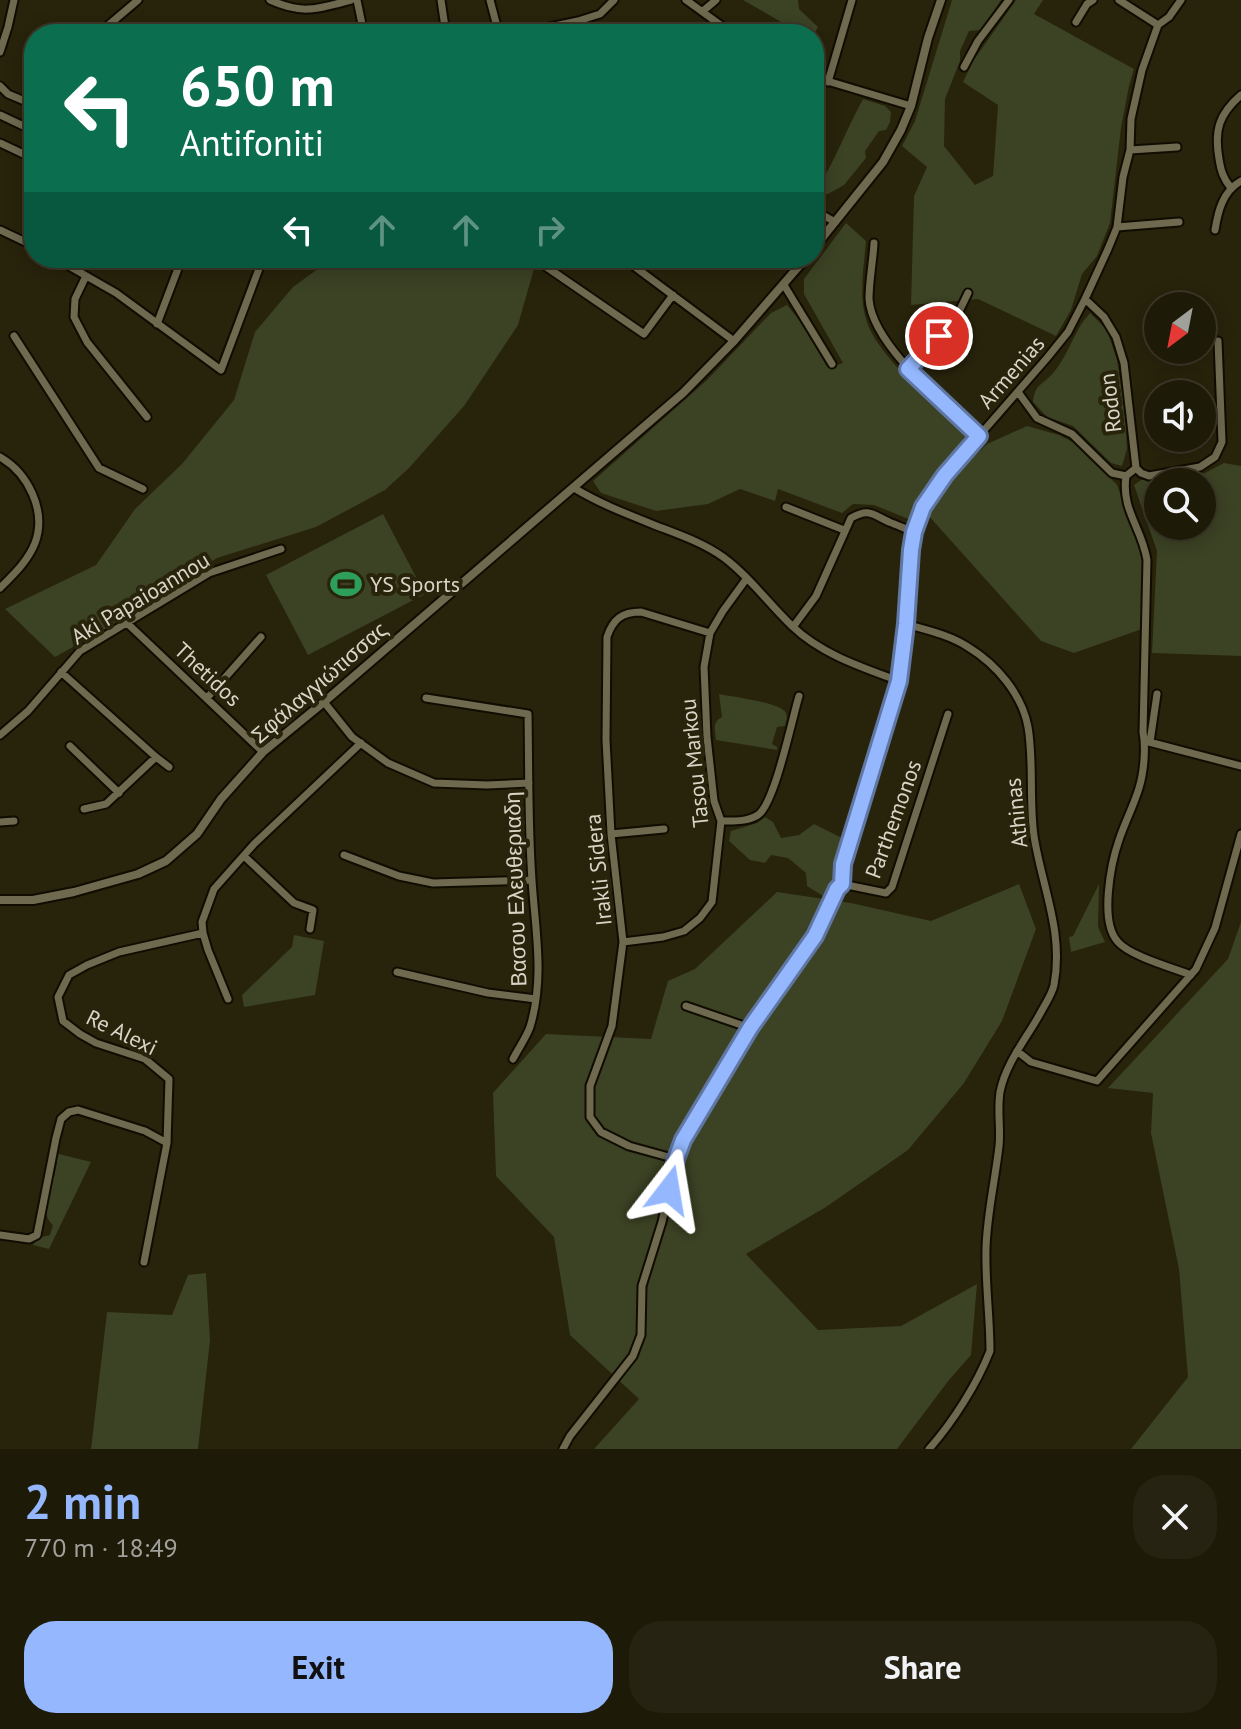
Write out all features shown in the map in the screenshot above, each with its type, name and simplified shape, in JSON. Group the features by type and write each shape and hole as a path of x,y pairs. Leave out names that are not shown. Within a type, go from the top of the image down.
{"street":[{"path":"0,52 14,0"},
{"path":"112,24 138,0"},
{"path":"270,0 288,8 313,10 351,0"},
{"path":"357,0 362,24"},
{"path":"441,0 445,24"},
{"path":"490,0 496,24"},
{"path":"564,24 600,14 614,0"},
{"path":"686,0 720,24"},
{"path":"703,11 716,0"},
{"path":"828,82 852,0"},
{"path":"824,236 883,162 901,130 911,106 941,0"},
{"path":"964,67 978,41 1009,0"},
{"path":"1076,22 1093,0"},
{"path":"1119,0 1158,25 1169,17 1181,0"},
{"name":"Armenias","path":"563,1449 633,1356 641,1335 642,1286 662,1222 676,1159 689,1130 750,1028 815,936 842,884 843,864 899,681 911,550 923,507 945,475 1068,332 1117,227 1123,177 1130,150 1131,119 1142,70 1158,25"},
{"path":"824,81 911,106"},
{"path":"0,86 8,94 24,101"},
{"path":"1231,188 1221,176 1217,129 1225,110 1241,95"},
{"path":"0,115 24,126"},
{"path":"0,143 24,154"},
{"path":"1130,150 1177,147"},
{"path":"1215,230 1219,209 1231,188 1241,181"},
{"path":"824,216 835,222"},
{"path":"1117,227 1179,222"},
{"path":"0,230 24,241"},
{"path":"874,243 869,301 881,334 908,369 979,436"},
{"path":"72,268 116,293 221,370 259,268"},
{"path":"157,324 178,268"},
{"path":"548,268 644,334 673,295"},
{"path":"637,268 734,341"},
{"name":"Σφάλαγγιώτισσας","path":"0,900 33,900 74,892 138,874 166,861 197,834 221,799 263,752 683,393 798,268"},
{"path":"86,276 75,299 74,317 87,342 147,417"},
{"path":"784,285 832,364"},
{"path":"908,369 955,320 968,293"},
{"name":"Rodon","path":"1085,299 1104,317 1116,337 1124,363 1136,468"},
{"path":"14,336 99,468 143,489"},
{"path":"1218,341 1222,442 1215,457 1200,467 1149,476 1136,468 1126,476 1124,493 1144,543 1147,560 1143,732 1148,741 1241,766"},
{"path":"1018,392 1037,418 1072,434 1112,473 1126,476"},
{"path":"0,457 12,464 32,491 39,522 35,544 19,570 0,588"},
{"path":"574,488 601,504 694,541 722,556 793,627 817,646 899,681"},
{"path":"786,507 844,530"},
{"path":"793,627 816,596 851,518 861,512 873,513 914,532"},
{"name":"Aki Papaioannou","path":"0,735 28,711 80,651 209,573 281,549"},
{"name":"Tasou Markou","path":"623,942 684,931 700,918 712,902 721,821 714,801 704,667 710,633 747,578"},
{"name":"Irakli Sidera","path":"676,1159 629,1146 601,1132 590,1117 590,1086 612,1026 623,942 611,834 606,740 607,637 610,626 619,616 629,612 641,612 710,633"},
{"name":"Thetidos","path":"128,624 263,752"},
{"name":"Athinas","path":"906,624 967,646 1004,678 1019,701 1028,727 1034,836 1057,945 1053,988 1006,1073 997,1113 1000,1143 990,1196 986,1249 990,1351 972,1387 929,1449"},
{"path":"207,698 261,637"},
{"path":"61,672 169,767"},
{"path":"1157,694 1140,786 1118,842 1110,880 1108,923 1117,942 1134,953 1191,975"},
{"path":"721,821 739,821 757,815 767,804 799,696"},
{"name":"Βασου Ελευθεριαδη","path":"426,698 528,714 532,880 538,929 538,972 529,1030 513,1059"},
{"path":"324,702 352,737 388,763 434,783 529,783"},
{"name":"Parthemonos","path":"842,884 886,893 892,887 948,714"},
{"path":"228,999 203,933 202,922 214,889 254,844 361,743"},
{"path":"70,746 119,793"},
{"path":"84,809 106,804 156,757"},
{"path":"0,822 14,821"},
{"path":"611,834 664,829"},
{"path":"1017,1051 1031,1062 1097,1081 1196,969 1215,928 1241,834"},
{"path":"344,855 399,876 433,883 532,880"},
{"path":"244,856 294,903 313,910 310,929"},
{"name":"Re Alexi","path":"144,1262 167,1143 169,1079 145,1059 96,1043 80,1034 63,1021 58,997 69,975 87,965 119,952 203,933"},
{"path":"397,972 488,993 536,999"},
{"path":"686,1006 750,1028"},
{"path":"0,1235 29,1239 37,1235 56,1138 61,1119 69,1112 78,1110 145,1131 167,1143"}],"green space":[{"path":"743,0 798,0 799,9 815,24 785,24"},
{"path":"952,0 1001,0 981,30 969,31 945,99 944,146 975,185 993,176 998,105 963,82 973,61 1016,0 1043,0 1034,14 1134,69 1121,128 1110,223 1097,256 1082,274 1071,310 1056,336 978,299 911,305 914,196 927,167 902,146 915,121"},
{"path":"863,99 885,106 891,112 886,130 879,131 865,151 866,158 844,185 824,194 824,177"},
{"path":"846,223 866,241 863,302 873,335 910,382 966,435 930,485 911,520 874,505 853,504 842,513 778,489 775,501 740,489 708,504 656,511 601,493 593,481 707,380 771,313 787,305 828,368 843,363 804,294 804,279 812,268 824,268 824,252"},
{"path":"319,268 534,268 518,325 464,406 409,468 385,490 316,527 217,558 121,620 55,657 5,609 96,565 135,509 182,464 234,400 255,332 293,287"},
{"path":"1090,313 1107,330 1117,360 1127,449 1122,466 1111,463 1073,426 1047,417 1033,402 1037,388 1059,365"},
{"path":"1027,426 1077,444 1117,485 1143,564 1142,629 1074,653 1041,641 927,514 950,479 987,444"},
{"path":"1224,463 1241,466 1241,656 1152,653 1157,551 1153,540 1216,540 1214,468"},
{"path":"1144,480 1144,514 1134,485"},
{"name":"YS Sports","path":"383,514 425,594 308,655 266,575"},
{"path":"719,694 782,709 787,720 785,726 777,727 772,744 777,750 716,740 715,724 722,717"},
{"path":"765,817 773,822 781,838 799,835 814,824 846,840 826,898 807,886 806,873 788,858 771,855 765,863 750,860 729,841 731,831 757,823"},
{"path":"1019,884 1036,929 1002,1021 964,1083 908,1150 826,1207 746,1254 818,1330 901,1326 977,1284 971,1355 897,1449 594,1449 639,1399 570,1335 554,1237 496,1176 493,1093 546,1034 651,1039 668,981 695,969 777,892 851,903 931,921"},
{"path":"1099,884 1098,927 1105,942 1071,952 1069,937 1073,936"},
{"path":"1241,922 1241,1449 1131,1449 1188,1377 1179,1269 1151,1133 1153,1093 1108,1088 1228,959"},
{"path":"294,935 324,941 315,995 244,1007 242,995 292,947"},
{"path":"55,1153 91,1162 49,1249 33,1245 38,1238 50,1235 53,1225 47,1215 46,1204 49,1179 54,1177 57,1162"},
{"path":"206,1273 210,1340 198,1449 91,1449 107,1312 172,1315 188,1275"}],"place":[{"name":"YS Sports","path":"346,584"}],"route":[{"path":"669,1190 683,1140 750,1028 815,936 842,884 843,864 899,681 914,532 923,507 945,475 979,436 908,369 939,336"}]}
